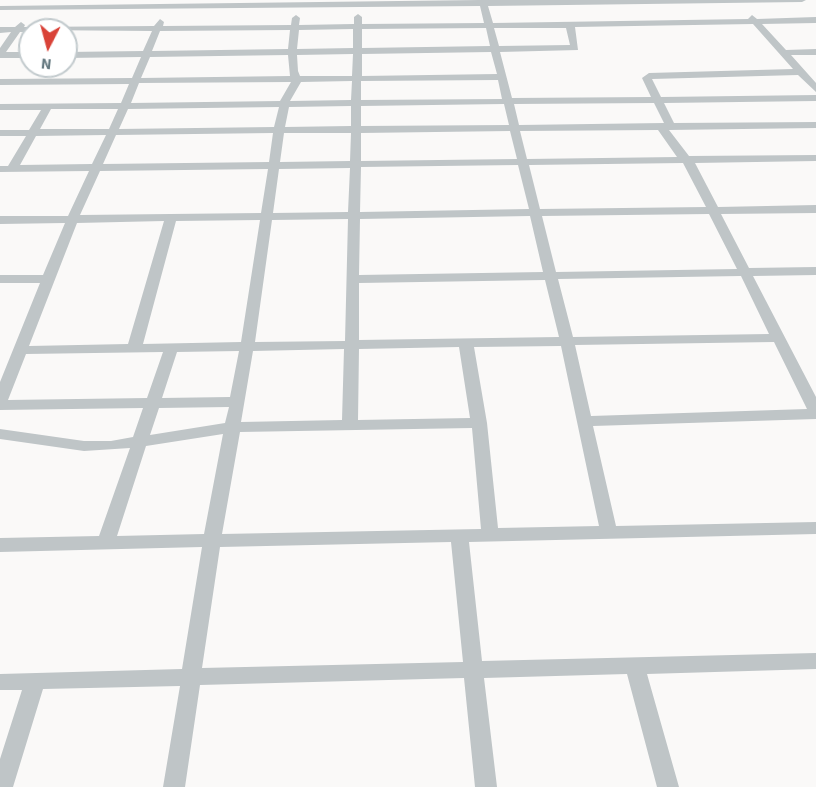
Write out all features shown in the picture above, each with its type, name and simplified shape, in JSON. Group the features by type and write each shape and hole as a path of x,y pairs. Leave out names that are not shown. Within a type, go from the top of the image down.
{"street":[{"path":"78,29 570,26 738,0 802,0"},
{"path":"738,0 756,23 814,85"},
{"path":"0,8 36,4 607,1 643,13 756,23 816,21"},
{"path":"350,425 358,2"},
{"path":"483,2 567,342 609,532"},
{"path":"169,3 136,81 72,219 0,403 238,402"},
{"path":"297,79 293,71 292,52 298,3"},
{"path":"547,3 555,26"},
{"path":"26,18 36,4"},
{"path":"0,107 125,105 190,80 292,52 575,48 570,26"},
{"path":"0,30 18,30"},
{"path":"0,55 18,30"},
{"path":"784,53 816,52"},
{"path":"78,55 146,54 190,80 284,104 816,98"},
{"path":"0,55 18,55"},
{"path":"585,421 816,413 688,161 675,148 647,78 649,76 801,72"},
{"path":"0,82 503,77"},
{"path":"174,787 212,541 247,347 279,130 284,104 297,79"},
{"path":"6,169 33,133 48,106"},
{"path":"0,133 816,124"},
{"path":"6,169 816,158"},
{"path":"0,220 816,209"},
{"path":"134,349 171,217"},
{"path":"354,279 816,271"},
{"path":"0,279 50,279"},
{"path":"21,350 778,338"},
{"path":"466,344 479,423 490,533"},
{"path":"106,543 171,348"},
{"path":"0,434 84,446 140,443 198,431 234,427 479,423"},
{"path":"0,545 816,528"},
{"path":"459,534 486,787"},
{"path":"0,682 816,661"},
{"path":"635,665 668,787"},
{"path":"2,787 34,681"}]}
